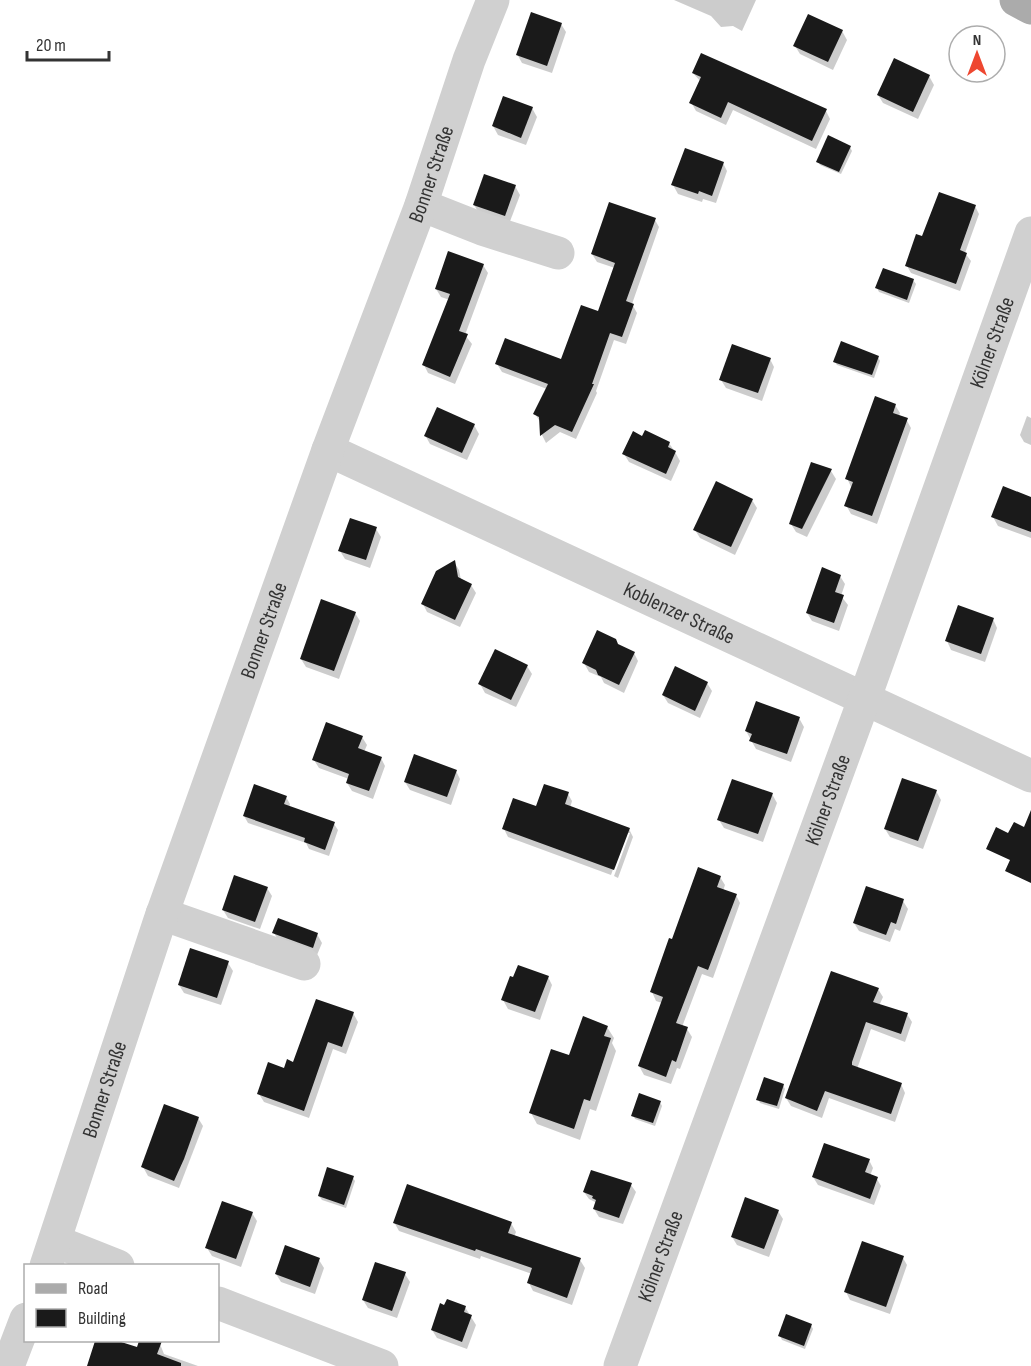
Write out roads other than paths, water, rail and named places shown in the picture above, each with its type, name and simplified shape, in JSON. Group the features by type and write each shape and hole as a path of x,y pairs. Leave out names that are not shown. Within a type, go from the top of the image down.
{"main road":[{"path":"1016,0 1031,8"}],"street":[{"name":"Bonner Straße","path":"50,1253 162,914 328,450 421,205 469,60 493,0"},
{"path":"421,205 483,229 558,253"},
{"name":"Kölner Straße","path":"620,1366 864,700 1031,233"},
{"name":"Koblenzer Straße","path":"328,450 1031,776"},
{"path":"162,914 304,964"},
{"path":"50,1253 108,1264"},
{"path":"219,1303 382,1366"},
{"path":"8,1366 24,1324"}]}
